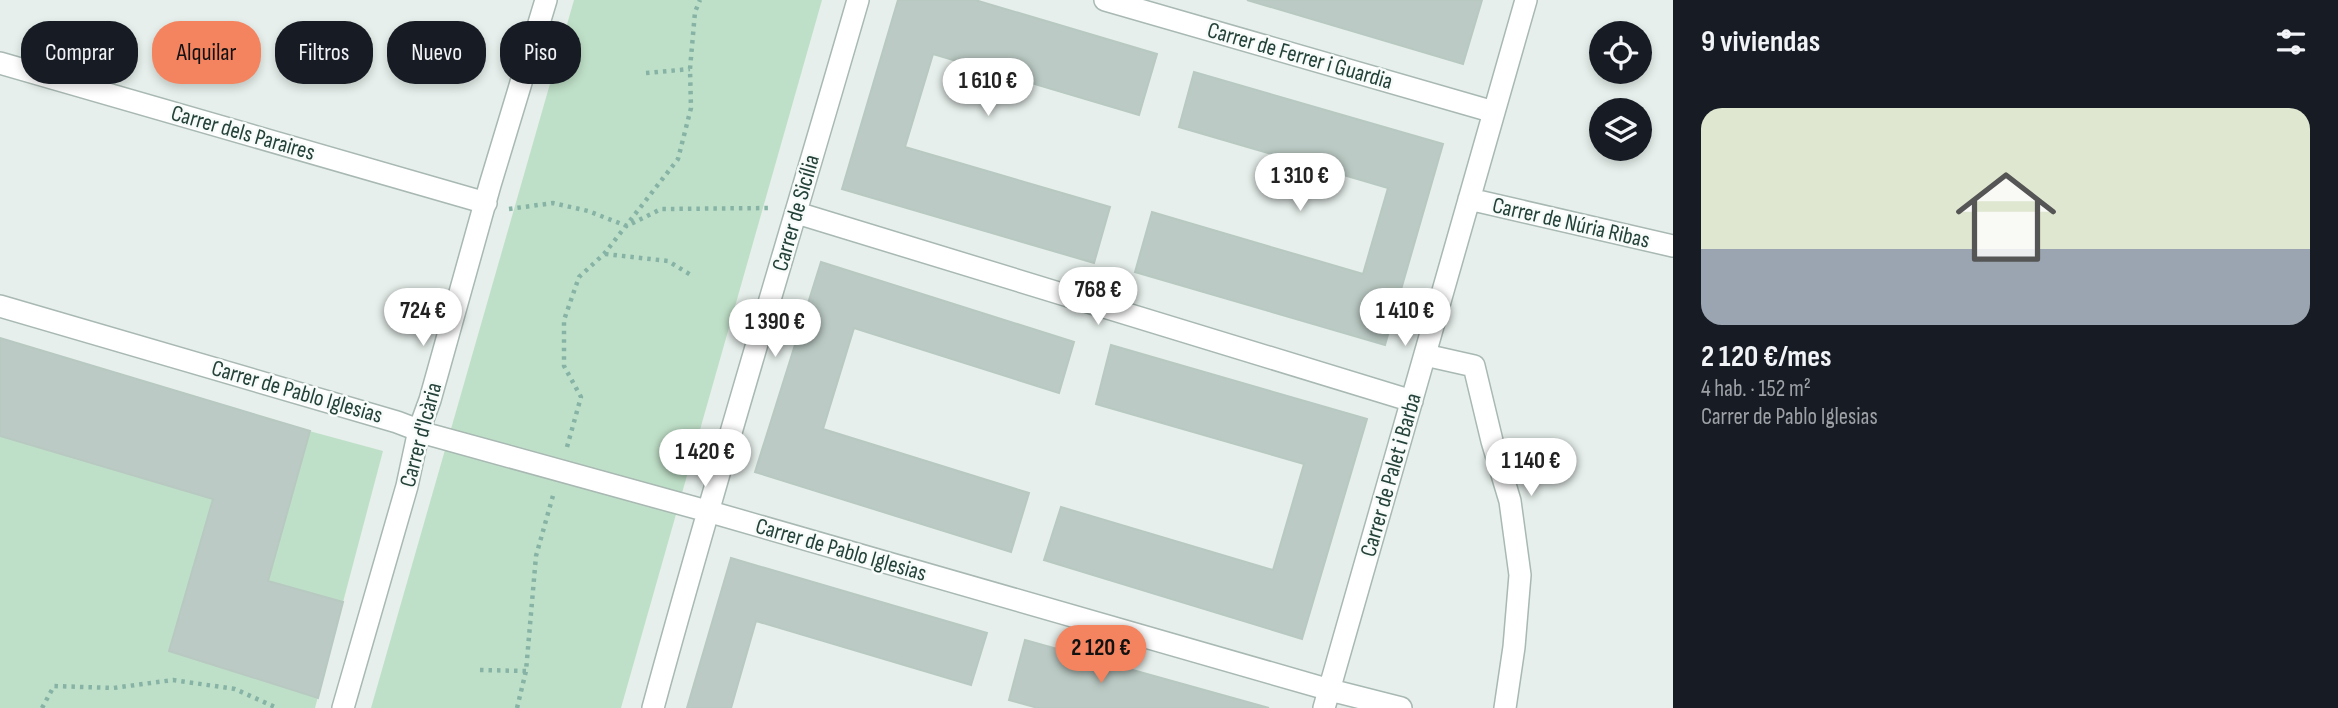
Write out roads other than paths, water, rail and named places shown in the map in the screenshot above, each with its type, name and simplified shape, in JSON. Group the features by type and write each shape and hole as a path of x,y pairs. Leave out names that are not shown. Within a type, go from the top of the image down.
{"street":[{"name":"Carrer d'Icària","path":"343,708 407,486 419,429 430,400 546,0"},
{"name":"Carrer de Sicília","path":"653,708 707,511 858,0"},
{"name":"Carrer de Ferrer i Guardia","path":"1105,0 1494,112"},
{"name":"Carrer de Palet i Barba","path":"1327,699 1526,0"},
{"name":"Carrer dels Paraires","path":"0,64 486,203"},
{"name":"Carrer de Núria Ribas","path":"1469,199 1673,246"},
{"path":"797,213 1412,401"},
{"name":"Carrer de Pablo Iglesias","path":"0,306 419,429 431,435 707,511 1327,699 1401,708"},
{"path":"1425,355 1474,366 1510,501 1520,575 1514,647 1505,708"}]}
